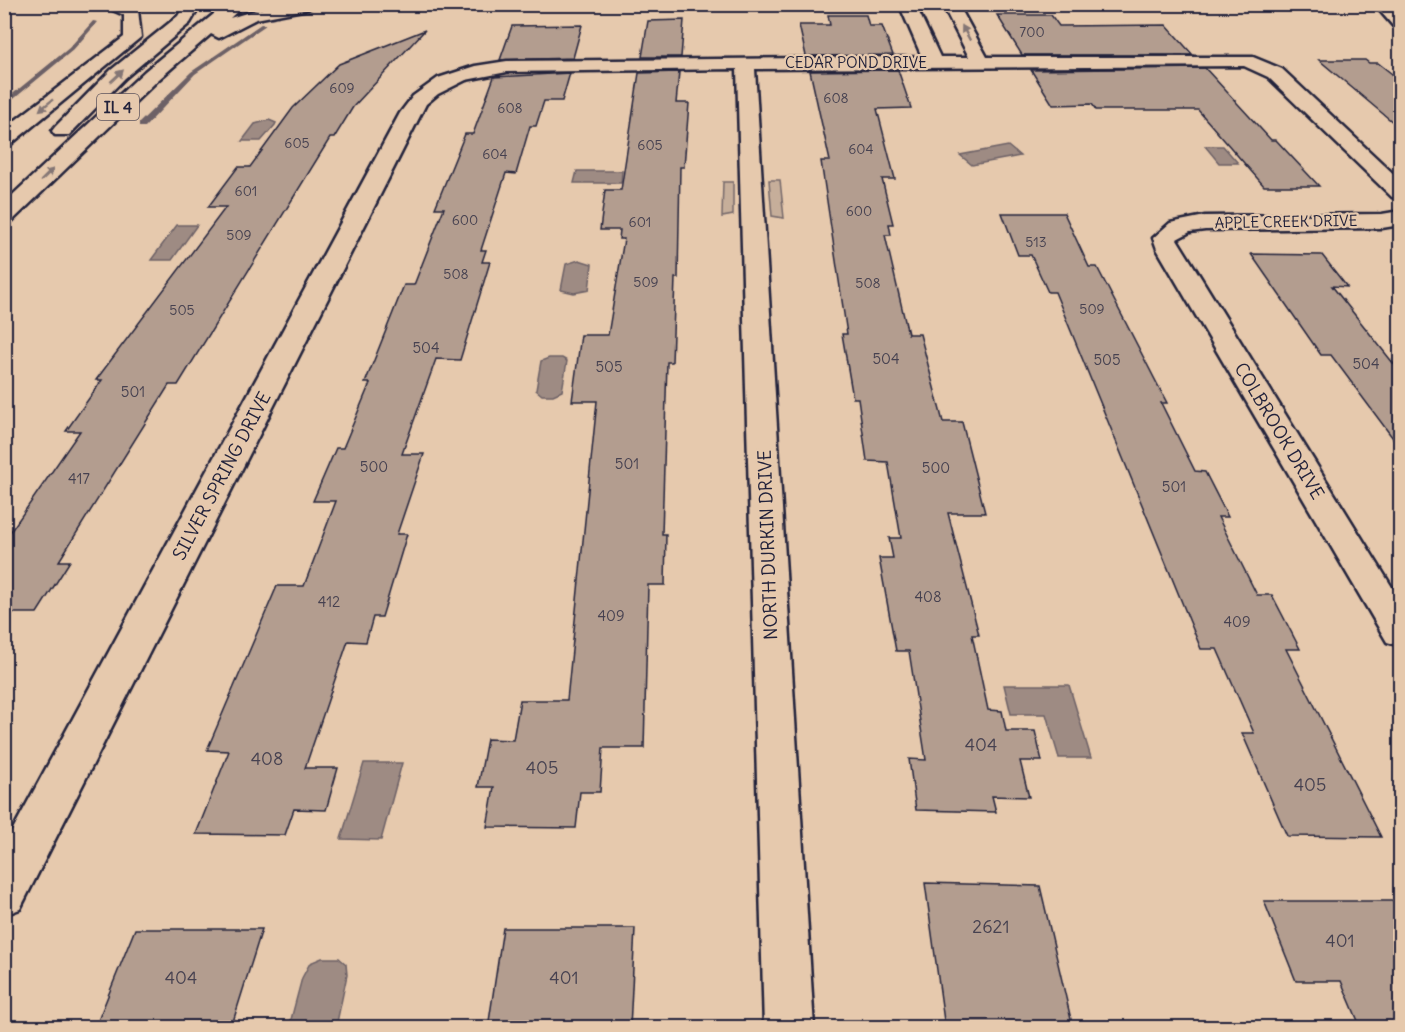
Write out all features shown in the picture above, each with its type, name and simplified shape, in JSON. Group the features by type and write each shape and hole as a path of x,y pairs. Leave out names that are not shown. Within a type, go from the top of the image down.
{"main road":[{"path":"107,4 121,7 132,13 132,37"},
{"name":"IL 4","path":"4,140 175,4"},
{"path":"49,144 118,74 184,19 189,11 187,4"},
{"name":"IL 4","path":"4,216 152,75 237,4"},
{"path":"80,143 120,123 229,24 255,14 308,4"},
{"path":"907,4 933,62"},
{"path":"950,4 981,62"},
{"path":"1382,4 1401,23"},
{"name":"CEDAR POND DRIVE","path":"458,76 522,65 1256,61 1275,73 1401,192"},
{"name":"NORTH DURKIN DRIVE","path":"746,63 789,1028"},
{"name":"SILVER SPRING DRIVE","path":"4,893 414,105 429,91 458,76"},
{"path":"4,195 34,161"},
{"name":"APPLE CREEK DRIVE","path":"1164,226 1205,223 1382,221 1401,218"},
{"name":"COLBROOK DRIVE","path":"1164,226 1169,249 1401,631"}],"shaded area":[{"path":"269,120 276,123 261,141 242,141 255,124"},
{"path":"1008,146 1020,156 972,165 960,155"},
{"path":"1205,146 1223,146 1238,163 1219,163"},
{"path":"577,171 622,171 621,183 574,183"},
{"path":"769,180 780,180 784,218 772,216"},
{"path":"723,182 733,182 733,215 722,217"},
{"path":"177,225 197,225 172,260 151,260"},
{"path":"579,260 592,264 589,290 574,293 561,290 566,264"},
{"path":"549,358 562,358 567,361 562,391 553,395 542,395 536,390 541,361"},
{"path":"1004,685 1069,685 1091,758 1059,758 1046,714 1011,714"},
{"path":"364,763 402,763 381,840 341,839"},
{"path":"322,958 339,958 346,964 347,975 336,1027 289,1027 302,978 310,963"}],"building":[{"path":"828,15 866,15 869,26 882,26 893,55 806,56 799,25 830,25"},
{"path":"997,15 1051,15 1059,26 1166,25 1193,55 1022,55"},
{"path":"684,20 681,57 642,57 648,21"},
{"path":"582,25 573,58 500,60 512,26"},
{"path":"425,30 353,107 334,138 330,138 178,385 169,385 59,561 70,561 37,613 4,613 4,541 80,431 66,431 102,380 96,380 226,207 208,207 238,167 250,167 293,108 339,64"},
{"path":"1319,60 1365,60 1369,63 1378,63 1401,81 1401,129"},
{"path":"1205,68 1271,140 1276,140 1319,186 1264,186 1198,110 1096,110 1092,104 1053,105 1031,70"},
{"path":"898,70 911,108 877,109 895,179 882,179 893,224 889,224 891,235 885,235 908,334 920,334 943,422 962,422 985,513 948,513 979,635 972,635 988,710 1002,711 1006,731 1035,731 1042,761 1020,761 1029,797 992,796 996,812 916,810 909,759 926,760 909,651 896,651 879,558 893,558 889,538 901,538 888,462 867,461 858,398 853,398 842,334 847,334 821,161 830,161 810,71"},
{"path":"679,72 676,103 689,103 684,167 680,167 678,278 675,278 672,362 667,362 662,534 666,534 665,585 648,585 644,748 603,748 600,792 580,792 576,828 487,827 494,787 478,787 487,739 513,740 520,700 567,700 597,401 572,401 581,335 608,335 624,239 619,239 620,230 600,230 605,190 621,190 639,73"},
{"path":"570,73 562,101 544,101 536,126 530,126 516,174 506,173 481,250 486,250 482,262 490,262 460,360 436,359 402,454 424,454 397,534 407,534 382,617 373,617 366,642 348,641 305,768 338,768 326,810 294,809 285,835 196,834 229,751 207,750 277,586 304,586 336,501 313,501 336,448 343,448 370,383 365,383 404,285 414,285 444,208 435,208 465,134 473,134 494,77"},
{"path":"1002,213 1064,213 1089,267 1097,267 1167,403 1161,403 1195,471 1205,472 1228,517 1218,517 1257,595 1272,595 1300,649 1286,649 1381,837 1287,836 1242,733 1254,733 1217,649 1201,649 1055,292 1048,292 1031,255 1018,255"},
{"path":"1251,254 1322,255 1347,287 1332,286 1401,373 1401,449 1331,355 1321,355"},
{"path":"925,883 1040,886 1073,1028 945,1028"},
{"path":"1264,901 1401,901 1401,1028 1361,1028 1341,981 1296,981"},
{"path":"503,928 635,928 630,1028 488,1028"},
{"path":"135,929 262,929 231,1028 95,1028"}],"waterway":[{"path":"4,105 71,49 95,22"},
{"path":"142,125 193,73 263,25"}]}
